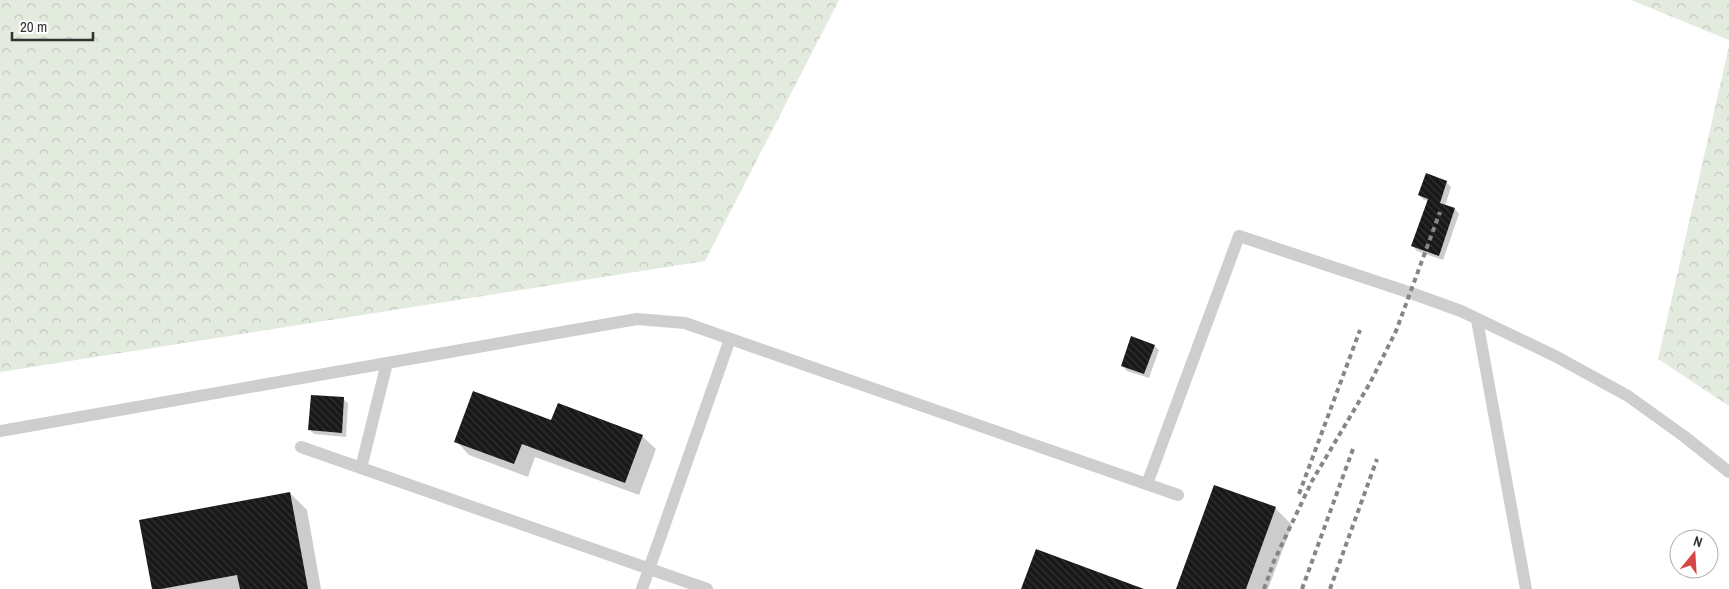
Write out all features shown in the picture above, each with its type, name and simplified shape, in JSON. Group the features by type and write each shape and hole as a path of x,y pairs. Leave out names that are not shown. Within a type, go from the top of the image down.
{"lane":[{"path":"1147,484 1239,236 1411,293 1461,312 1556,356 1628,396 1685,437 1729,472"},
{"path":"0,431 637,319 685,323 1178,495"},
{"path":"1477,320 1526,589"},
{"path":"642,589 730,338"},
{"path":"361,468 387,363"},
{"path":"301,447 707,589"}],"green space":[{"path":"0,0 839,0 705,261 0,372"},
{"path":"1631,0 1729,0 1729,40"},
{"path":"1729,46 1729,406 1658,359"}],"building":[{"path":"1426,173 1447,181 1440,203 1455,208 1439,256 1411,246 1428,199 1418,195"},
{"path":"1131,336 1155,345 1144,374 1121,366"},
{"path":"473,391 551,420 558,403 643,435 625,483 522,444 514,464 454,442"},
{"path":"311,395 344,397 342,433 308,430"},
{"path":"1214,485 1276,507 1246,589 1176,589"},
{"path":"290,492 308,589 240,589 237,575 152,589 139,520"},
{"path":"1036,549 1144,589 1021,589"}],"railway":[{"path":"1264,589 1274,561 1312,481 1370,383 1396,331 1440,212"},
{"path":"1299,494 1360,330"},
{"path":"1302,589 1353,449"},
{"path":"1330,589 1377,459"}]}
